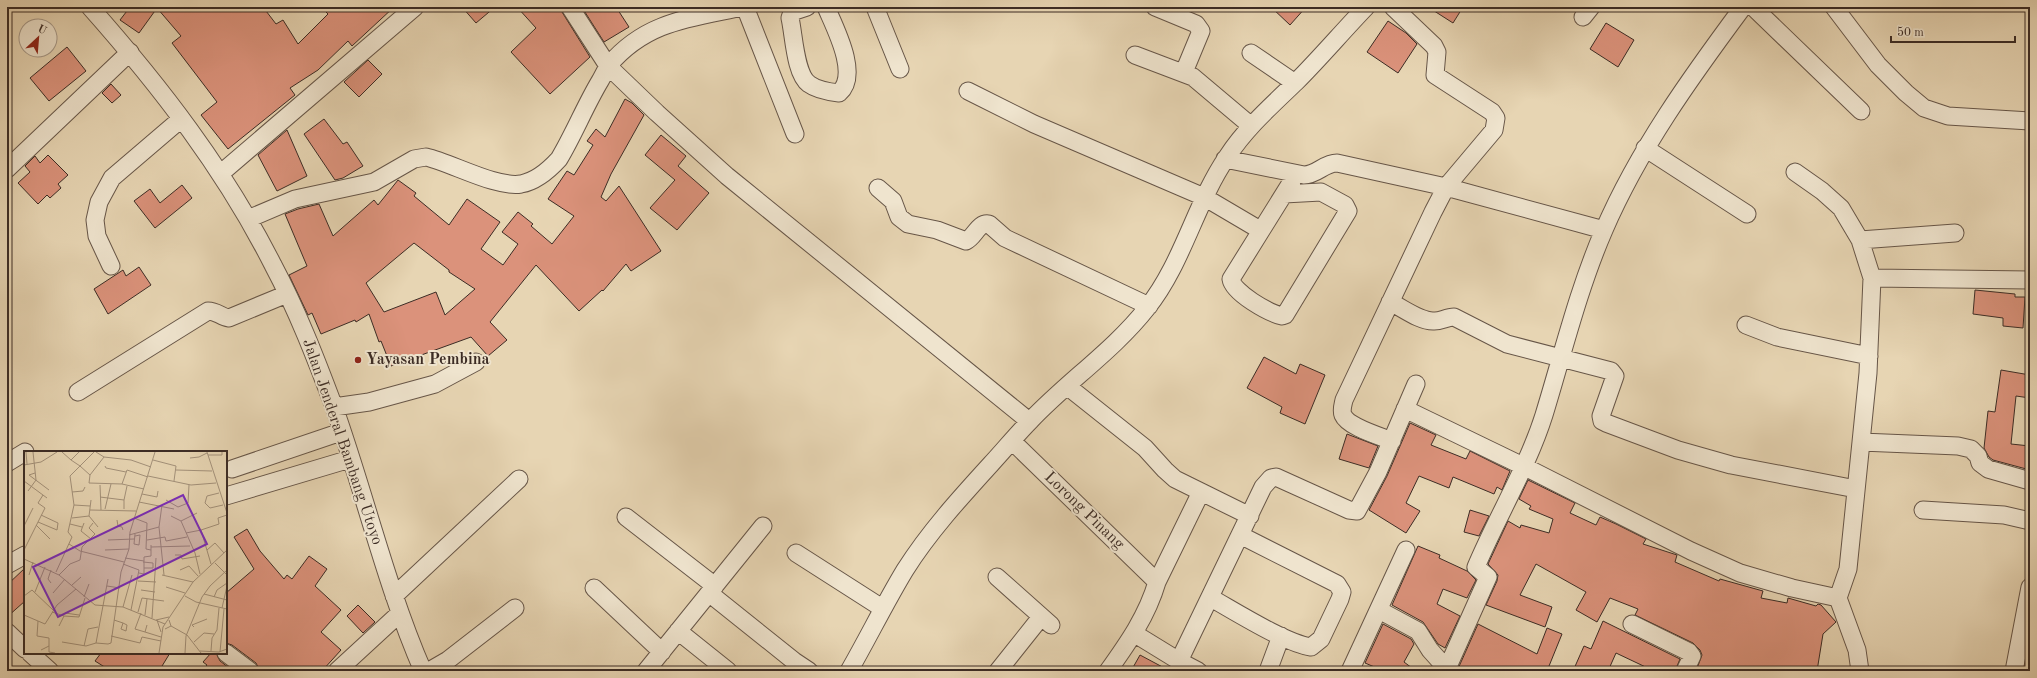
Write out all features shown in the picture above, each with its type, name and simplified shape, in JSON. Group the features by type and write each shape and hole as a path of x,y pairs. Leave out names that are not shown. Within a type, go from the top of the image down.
{"street":[{"name":"Jalan Jenderal Bambang Utoyo","path":"90,7 153,80 220,174 248,219 274,266 334,407 394,596 423,671"},
{"path":"570,7 608,66 657,114 731,179 1029,422"},
{"path":"248,219 295,199 374,182 414,159 426,157 505,183 520,184 536,178 547,172 559,159 608,66 628,47 667,24 689,17 744,7 794,134"},
{"path":"807,7 792,12 790,18 798,68 808,84 826,91 839,93 845,88 847,79 845,55 826,7"},
{"path":"875,7 900,70"},
{"path":"1155,7 1196,24 1201,28 1202,31 1184,72"},
{"path":"849,671 882,608 906,568 941,521 1029,422 1114,344 1149,306 1177,259 1204,197 1225,159 1250,125 1295,83 1366,7"},
{"path":"1392,441 1349,423 1343,416 1342,409 1344,400 1446,187 1494,130 1496,118 1492,112 1435,75 1437,52 1434,46 1393,7"},
{"path":"1379,610 1418,631 1430,650 1446,670 1488,577 1476,567 1523,466 1544,416 1559,359 1588,270 1604,230 1645,148 1708,54 1743,7"},
{"path":"1753,7 1861,111"},
{"path":"1834,7 1878,65 1906,94 1924,108 1948,116 2030,121"},
{"path":"220,174 412,8"},
{"path":"7,169 130,52"},
{"path":"1251,53 1295,83"},
{"path":"1135,55 1184,72 1204,86 1250,125"},
{"path":"968,91 1034,124 1204,197 1260,230"},
{"path":"111,266 97,236 95,220 99,202 112,178 180,118"},
{"path":"1645,148 1747,214"},
{"path":"1225,159 1304,175 1316,173 1332,163 1337,163 1446,187 1604,230"},
{"path":"1795,172 1835,202 1860,240 1872,278 1869,356 1848,569 1838,598 1857,650 1860,671"},
{"path":"1288,187 1321,192 1345,205 1348,211 1285,315 1282,316 1257,304 1234,287 1231,283 1233,273 1260,230 1288,187"},
{"path":"878,188 893,201 899,217 908,224 937,230 966,241 971,238 979,227 986,223 989,224 1005,238 1149,306"},
{"path":"1860,240 1955,233"},
{"path":"1872,278 2030,280"},
{"path":"78,392 208,311 214,311 224,317 229,318 287,294"},
{"path":"1390,302 1427,320 1435,322 1446,317 1454,317 1507,344 1559,359 1574,361 1613,373 1615,376 1601,416 1601,419 1606,423 1678,450 1731,465 1856,489"},
{"path":"1746,325 1777,337 1869,356"},
{"path":"334,407 382,399 435,384 476,362"},
{"path":"1180,661 1267,480 1276,477 1349,510 1357,511 1378,472 1416,384"},
{"path":"1067,386 1145,448 1175,479 1250,516"},
{"path":"1406,409 1691,551 1740,573 1792,588 1838,598"},
{"path":"232,469 341,432"},
{"name":"Lorong Pinang","path":"1012,441 1157,582"},
{"path":"1861,442 1958,446 1971,449 1978,456 1980,463 1988,469 2030,481"},
{"path":"7,463 24,453"},
{"path":"227,496 350,459"},
{"path":"394,596 519,479"},
{"path":"1108,671 1135,634 1153,595 1157,582 1201,492"},
{"path":"1923,510 2004,516 2030,521"},
{"path":"626,517 794,661 808,671"},
{"path":"646,671 763,526"},
{"path":"1211,598 1281,636 1304,646 1311,647 1316,645 1321,640 1340,598 1340,588 1337,584 1240,535"},
{"path":"1350,671 1406,550"},
{"path":"796,553 882,608"},
{"path":"7,565 24,556"},
{"path":"997,577 1046,621 998,671"},
{"path":"2014,671 2030,587"},
{"path":"594,588 662,652"},
{"path":"430,671 448,660 515,608"},
{"path":"337,671 400,613"},
{"path":"1632,624 1689,652 1692,656 1685,671"},
{"path":"678,631 728,671"},
{"path":"7,632 24,647"},
{"path":"1135,634 1198,671"},
{"path":"1268,671 1281,636"},
{"path":"31,654 50,671"},
{"path":"227,654 250,671"}],"building":[{"path":"130,7 263,7 276,24 283,20 298,44 328,14 321,7 394,7 352,46 348,41 318,70 290,88 295,95 228,149 201,115 217,102 172,43 181,36 157,8 139,33 120,20"},
{"path":"462,7 495,7 476,23"},
{"path":"517,7 560,7 590,57 550,94 511,52 536,28"},
{"path":"587,7 616,7 629,27 604,42 583,9"},
{"path":"1271,7 1306,7 1290,25"},
{"path":"1428,7 1463,7 1453,23"},
{"path":"1388,21 1406,33 1417,44 1398,73 1367,52"},
{"path":"1606,23 1634,40 1618,67 1590,49"},
{"path":"67,47 86,71 49,101 30,78 54,58 58,58 58,55"},
{"path":"368,60 382,74 359,97 344,82"},
{"path":"111,84 121,95 112,103 102,93"},
{"path":"625,99 632,103 644,115 611,174 601,197 606,201 619,186 661,251 631,271 626,264 603,291 602,290 579,311 536,265 490,322 507,340 488,356 471,337 391,366 381,341 379,342 369,314 356,322 355,320 321,334 312,313 308,315 289,275 307,266 285,214 319,204 333,236 374,200 378,205 398,180 416,193 414,196 449,225 467,199 500,222 481,249 503,265 518,244 502,232 518,212 533,224 531,226 552,244 574,216 548,199 567,171 574,175 593,145 587,141 596,129 605,137","holes":["414,243 449,270 449,272 475,289 445,315 436,292 384,312 366,283"]},
{"path":"324,119 343,144 347,142 363,166 343,178 335,180 304,134"},
{"path":"287,130 307,176 277,191 258,155"},
{"path":"661,135 686,156 678,166 709,193 677,230 650,208 675,180 645,155"},
{"path":"48,155 68,175 58,184 61,188 50,198 47,195 38,204 18,183 30,172 25,166 35,156 40,163"},
{"path":"182,185 192,198 155,228 134,201 150,189 160,203"},
{"path":"139,267 151,285 108,314 94,289 123,270 126,276"},
{"path":"1975,290 2015,294 2015,297 2025,297 2023,328 2003,326 2003,318 1973,314"},
{"path":"1264,357 1296,374 1300,364 1325,375 1305,424 1280,413 1282,407 1247,388"},
{"path":"2001,370 2030,375 2030,398 2016,396 2011,444 2030,446 2030,470 1993,460 1989,457 1984,448 1988,411 1995,412"},
{"path":"1410,423 1436,435 1431,445 1466,459 1470,451 1510,471 1502,490 1497,487 1494,494 1453,477 1449,488 1419,476 1406,503 1420,511 1406,533 1369,510 1387,476"},
{"path":"1347,434 1378,446 1369,468 1339,459"},
{"path":"1528,480 1575,503 1570,513 1596,525 1600,517 1616,524 1646,539 1643,544 1677,555 1675,562 1719,581 1720,579 1763,591 1761,598 1787,603 1788,598 1816,606 1818,604 1821,605 1836,622 1823,634 1817,671 1696,671 1702,655 1700,650 1693,643 1635,615 1638,609 1610,598 1597,622 1576,610 1586,592 1536,564 1520,595 1552,607 1545,627 1486,605 1497,581 1498,575 1488,564 1508,521 1520,528 1521,525 1549,533 1553,519 1529,509 1531,506 1519,499"},
{"path":"1470,510 1489,516 1479,536 1464,532"},
{"path":"247,529 260,551 284,579 287,575 292,579 309,556 327,569 315,586 341,610 321,632 341,650 322,671 260,671 256,663 232,645 227,643 227,592 254,569 234,537"},
{"path":"1418,546 1440,555 1439,558 1467,571 1476,580 1467,598 1443,589 1437,604 1460,616 1445,648 1438,644 1423,622 1392,605"},
{"path":"24,569 24,602 7,617 7,585"},
{"path":"358,605 375,622 363,633 347,616"},
{"path":"1603,621 1680,659 1675,671 1654,671 1616,653 1608,671 1573,671 1584,646 1591,649"},
{"path":"1383,624 1411,639 1414,644 1404,662 1416,671 1384,671 1365,663"},
{"path":"1478,624 1537,654 1547,628 1562,634 1547,671 1457,671"},
{"path":"100,654 169,654 159,671 111,671 95,661"},
{"path":"210,654 216,654 220,661 233,671 202,671 207,665 203,662"},
{"path":"1140,655 1170,671 1131,671"}],"place":[{"name":"Yayasan Pembina","path":"358,360"}]}
